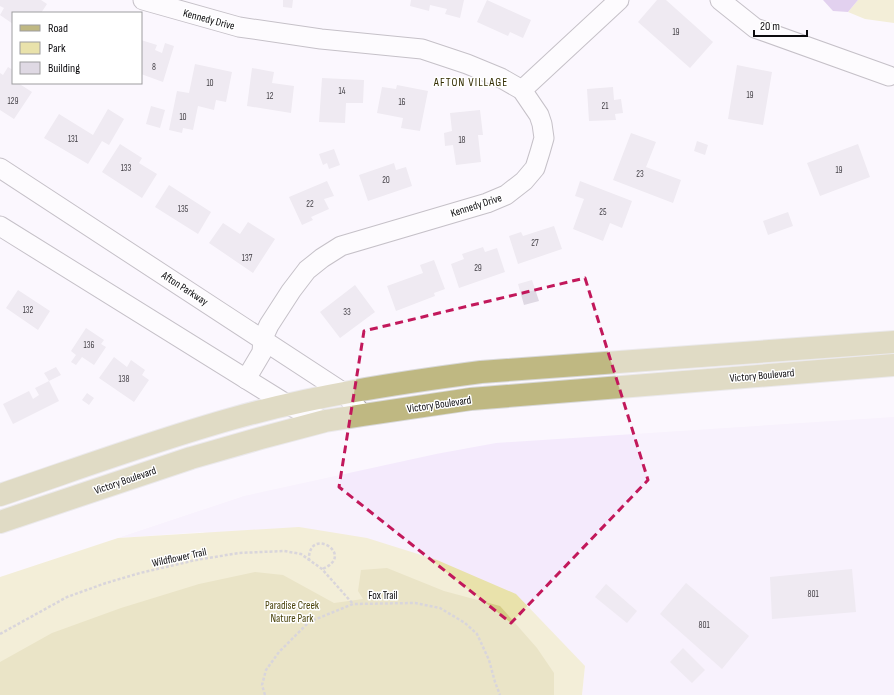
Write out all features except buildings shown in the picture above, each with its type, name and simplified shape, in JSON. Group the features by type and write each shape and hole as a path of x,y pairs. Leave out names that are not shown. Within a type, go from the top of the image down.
{"main road":[{"name":"Victory Boulevard","path":"0,495 167,437 232,418 344,393 417,380 481,372 894,342"},
{"name":"Victory Boulevard","path":"0,522 191,458 325,422 363,415 471,399 894,365"}],"street":[{"name":"Kennedy Drive","path":"143,0 239,27 322,39 422,49 467,64 501,78 522,90 539,115 544,138 535,168 524,181 506,195 486,203 340,246 307,270 269,326 263,338 262,352 246,379"},
{"path":"522,90 619,0"},
{"path":"720,0 755,28 890,76"},
{"name":"Afton Parkway","path":"0,168 263,338 344,393 363,415"},
{"path":"0,226 288,405 325,422"}],"path":[{"path":"309,561 309,553 313,546 321,543 329,545 334,551 334,560 330,566 322,569"},
{"name":"Wildflower Trail","path":"0,634 67,597 147,572 196,560 238,553 284,551 300,554 322,569 353,604"},
{"name":"Fox Trail","path":"265,695 262,685 266,670 279,652 309,622 353,604 415,603 440,608 465,623 477,634 489,660 499,694"}],"highlighted area":[{"path":"585,278 648,480 511,623 339,487 364,331"}],"shaded area":[{"path":"823,0 858,0 848,12 833,11"},
{"path":"894,417 894,695 582,695 585,666 203,532 118,538 244,496 436,454 496,443"}],"green space":[{"path":"858,0 894,0 894,23 865,19 848,12"},
{"name":"Paradise Creek Nature Park","path":"299,527 367,538 437,560 516,594 585,666 582,695 0,695 0,577 118,538"},
{"name":"Paradise Creek Nature Park","path":"387,568 444,591 500,606 537,648 554,673 554,695 0,695 0,662 52,633 121,608 199,584 255,572 283,575 334,603 363,599 358,591 361,570"}],"district":[{"name":"AFTON VILLAGE","path":"471,82"}]}
